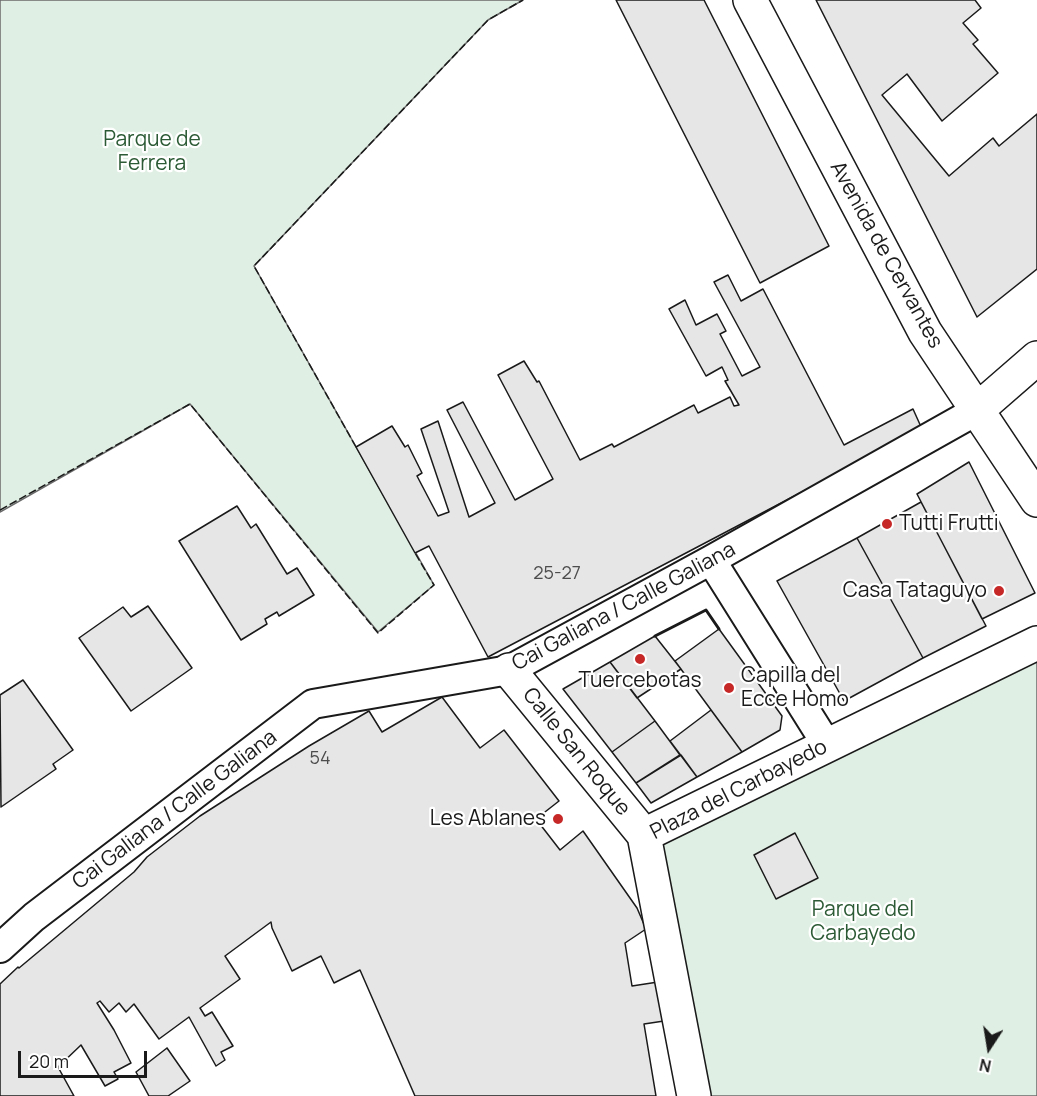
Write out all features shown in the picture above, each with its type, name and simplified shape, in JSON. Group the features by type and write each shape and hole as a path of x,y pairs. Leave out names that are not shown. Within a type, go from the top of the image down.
{"street":[{"name":"Avenida de Cervantes","path":"750,0 925,332 1037,500"},
{"path":"976,411 1037,358"},
{"name":"Cai Galiana / Calle Galiana","path":"0,948 34,917 313,704 509,670 976,411"},
{"path":"711,560 827,745"},
{"name":"Plaza del Carbayedo","path":"694,1096 644,835 1037,644"},
{"name":"Calle San Roque","path":"509,670 644,835"}],"green space":[{"name":"Parque de Ferrera","path":"0,0 523,0 488,20 254,266 434,585 378,632 190,404 0,512"},
{"name":"Parque del Carbayedo","path":"1037,643 1037,1096 694,1096 644,835"}],"building":[{"path":"616,0 704,0 829,246 760,283"},
{"path":"816,0 975,0 981,8 963,23 978,40 973,44 998,73 942,121 907,74 882,95 949,176 993,138 999,146 1037,114 1037,269 977,317"},
{"path":"728,275 741,301 763,289 844,445 913,409 922,429 488,657 429,546 415,553 356,447 392,426 405,447 408,445 422,473 417,476 438,516 449,512 421,429 438,421 469,517 495,503 447,410 463,402 515,500 553,479 498,375 524,361 537,382 539,381 580,460 612,444 614,447 694,405 698,413 730,397 734,406 739,405 725,381 728,380 722,367 706,376 669,309 685,300 696,325 717,314 726,331 720,334 742,376 760,367 714,282"},
{"path":"969,462 1035,593 982,619 917,494"},
{"path":"921,502 986,626 923,658 857,538"},
{"path":"237,506 251,528 256,524 287,574 297,568 314,595 279,616 277,612 265,619 267,624 241,640 179,541"},
{"path":"857,538 923,658 844,701 777,581"},
{"path":"148,606 192,668 131,711 79,638 123,607 131,617"},
{"name":"Capilla del Ecce Homo","path":"719,629 782,716 780,730 742,752 675,661"},
{"path":"655,636 681,669 637,698 610,662"},
{"path":"610,662 655,721 612,752 563,689"},
{"path":"23,680 73,750 53,764 56,769 1,807 0,695"},
{"path":"442,697 480,748 504,730 559,801 536,819 560,850 583,831 637,908 646,929 625,943 632,986 658,982 664,1021 644,1024 656,1096 415,1096 360,970 334,983 321,956 292,971 271,922 225,956 240,979 200,1008 205,1016 212,1012 233,1046 221,1052 225,1060 216,1066 189,1017 159,1039 134,1004 126,1012 119,1003 109,1012 100,1001 97,1003 131,1063 114,1072 118,1079 105,1086 81,1045 58,1067 74,1096 0,1096 0,984 18,967 134,872 147,857 200,816 309,746 369,711 382,732"},
{"path":"711,710 742,752 697,777 670,741"},
{"path":"655,721 680,755 636,783 612,752"},
{"path":"681,755 697,777 651,803 636,783"},
{"path":"795,833 818,878 776,899 754,855"},
{"path":"167,1048 190,1081 168,1096 149,1096 136,1072"}],"fence":[{"path":"356,447 254,266 488,20 523,0"},
{"path":"0,510 190,404 378,633 434,585 415,553"}],"wall":[{"path":"655,636 706,610 719,629"}],"place":[{"name":"Tutti Frutti","path":"887,524"},
{"name":"Casa Tataguyo","path":"999,591"},
{"name":"Tuercebotas","path":"640,659"},
{"name":"Capilla del Ecce Homo","path":"729,688"},
{"name":"Les Ablanes","path":"558,819"}]}
